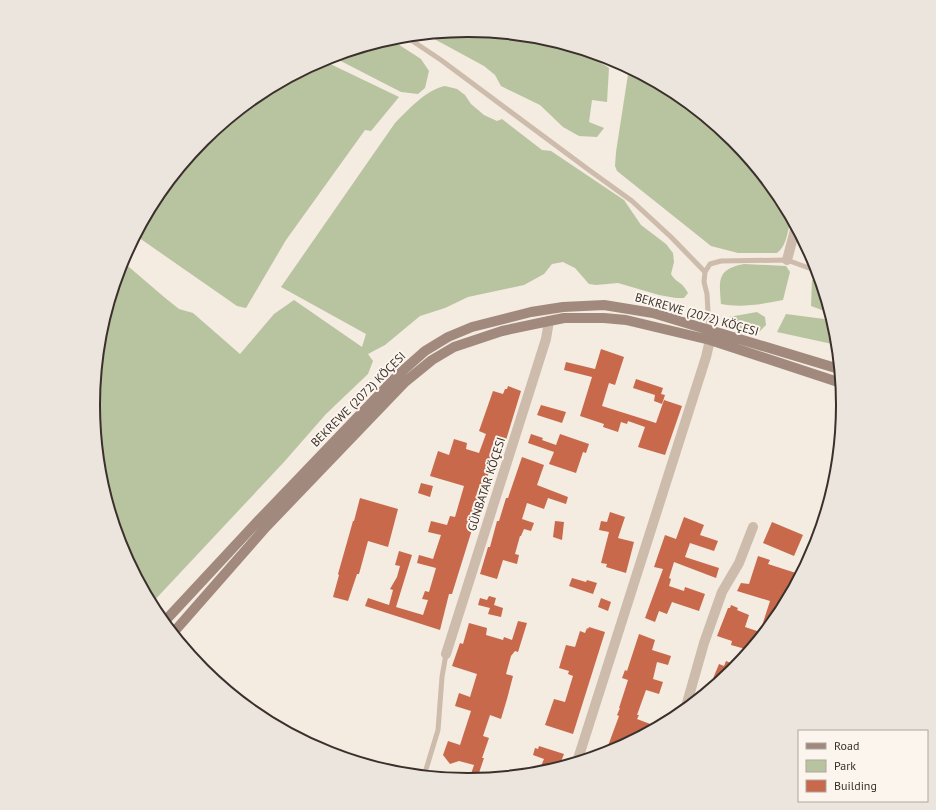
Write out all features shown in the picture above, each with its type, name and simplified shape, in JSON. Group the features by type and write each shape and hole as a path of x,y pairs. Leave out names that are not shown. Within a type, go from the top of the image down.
{"main road":[{"name":"BEKREWE (2072) KÖÇESI","path":"168,618 398,374 425,351 448,337 472,328 531,312 563,307 604,306 652,313 835,381"},
{"name":"BEKREWE (2072) KÖÇESI","path":"176,629 266,527 405,382 432,360 454,347 502,331 564,318 604,318 626,320 709,335 834,367"}],"street":[{"path":"787,260 794,234"},
{"name":"GÜNBATAR KÖÇESI","path":"446,654 546,339 549,321"},
{"path":"579,755 706,357 709,335"},
{"path":"688,700 704,643 722,592 739,563 753,527"}],"lane":[{"path":"413,41 441,60 632,201 671,237 705,272"},
{"path":"709,335 707,294 704,282 705,272 710,264 721,261 787,260 809,267"},
{"path":"426,770 438,730 442,677 446,654"}],"green space":[{"path":"468,37 516,40 540,44 599,61 609,68 607,102 592,100 589,122 604,128 597,137 579,136 563,127 540,105 501,86 495,75 484,66 434,39"},
{"path":"397,44 421,59 429,71 425,88 418,94 401,92 340,61"},
{"path":"330,64 399,97 371,131 365,130 286,240 246,308 237,306 140,238 149,221 176,181 191,162 225,128 244,113 284,86 327,65"},
{"path":"628,74 652,86 692,113 711,128 745,162 774,201 789,226 783,246 777,253 738,253 711,246 617,171 615,166"},
{"path":"445,86 457,89 465,95 471,104 484,115 497,121 502,119 542,150 551,151 624,200 641,225 666,244 673,253 674,262 671,274 675,280 684,286 688,293 684,298 676,298 659,295 618,283 596,285 589,284 575,268 563,262 552,264 544,274 524,285 468,297 445,308 420,316 385,345 368,354 373,361 368,374 326,414 284,462 156,599 138,568 128,546 113,500 103,453 100,405 103,357 113,310 127,266 179,309 193,313 240,354 274,314 294,300 362,347 366,334 281,287 395,123 412,106 431,91"},
{"path":"744,264 786,266 790,272 783,300 744,306 721,304 720,282 724,273 735,266"},
{"path":"812,280 814,280 823,310 811,306"},
{"path":"757,312 765,317 766,325 758,333 732,326 729,317"},
{"path":"786,314 825,319 831,344 777,332"}],"building":[{"path":"601,349 624,357 615,385 609,383 602,406 656,423 664,400 682,406 665,455 638,447 645,427 628,421 627,424 621,422 618,432 603,427 604,424 580,416 592,377 564,370 566,362 595,369"},
{"path":"636,379 663,388 661,394 665,395 662,404 654,401 655,395 633,388"},
{"path":"508,386 521,391 506,440 501,438 493,457 478,513 481,514 479,521 475,520 452,594 449,594 440,630 365,606 368,598 389,605 393,590 390,589 397,577 400,566 395,565 399,551 412,555 396,607 423,615 428,600 422,599 425,591 429,592 436,568 417,563 419,555 433,559 441,535 428,532 431,521 447,525 450,516 455,517 464,486 430,476 438,451 449,455 454,439 467,443 466,449 479,453 486,434 479,431 493,391 503,394"},
{"path":"541,405 566,412 562,423 537,415"},
{"path":"531,434 556,445 560,434 589,444 586,453 583,452 576,473 549,464 554,452 528,443"},
{"path":"522,457 544,465 537,485 568,497 566,504 548,498 544,509 527,503 522,519 534,523 531,531 524,529 520,536 515,554 519,555 517,564 503,560 497,579 480,574 488,547 490,547 497,521 499,521 506,498 508,498"},
{"path":"421,483 433,486 430,497 418,493"},
{"path":"360,498 398,509 388,547 368,541 359,574 357,574 348,601 333,597 338,574"},
{"path":"610,512 625,517 618,538 634,542 626,573 606,567 607,564 601,563 609,532 599,530 601,521 607,522"},
{"path":"684,517 704,525 700,535 718,541 714,551 690,543 685,557 719,568 716,578 674,562 669,578 671,579 669,586 684,591 685,587 705,594 699,611 672,602 667,614 659,611 655,622 645,618 663,569 654,567 665,535 676,539"},
{"path":"555,521 564,522 562,540 553,537"},
{"path":"772,522 803,535 794,556 763,543"},
{"path":"758,556 770,560 768,564 795,573 787,589 762,626 770,601 737,591 741,583 749,584"},
{"path":"572,578 597,583 593,594 569,586"},
{"path":"489,596 496,598 494,605 503,608 501,617 488,614 490,608 478,605 480,598 487,600"},
{"path":"601,598 611,602 608,611 598,607"},
{"path":"731,605 738,608 737,610 749,615 745,627 758,631 744,649 731,645 732,641 717,636 728,608 730,608"},
{"path":"518,621 527,623 518,652 515,651 511,656 506,674 513,676 501,719 490,715 483,736 489,738 482,758 484,758 479,773 471,773 474,765 459,761 450,764 443,755 448,741 460,745 471,711 455,706 459,693 470,697 477,674 452,666 460,643 463,644 469,623 487,628 486,635 503,640 504,637 512,640"},
{"path":"589,627 605,632 573,734 545,725 554,699 565,702 573,676 568,674 569,671 559,668 566,645 575,647 580,631 585,633"},
{"path":"639,634 655,640 652,650 671,656 668,665 657,662 653,679 663,682 659,694 646,690 637,715 639,715 637,719 651,724 608,745 619,716 617,715 628,680 622,678 625,670 627,671"},
{"path":"726,661 730,663 712,681 719,664 724,666"},
{"path":"539,746 564,754 562,760 541,766 544,759 533,755 535,748 538,749"}]}
